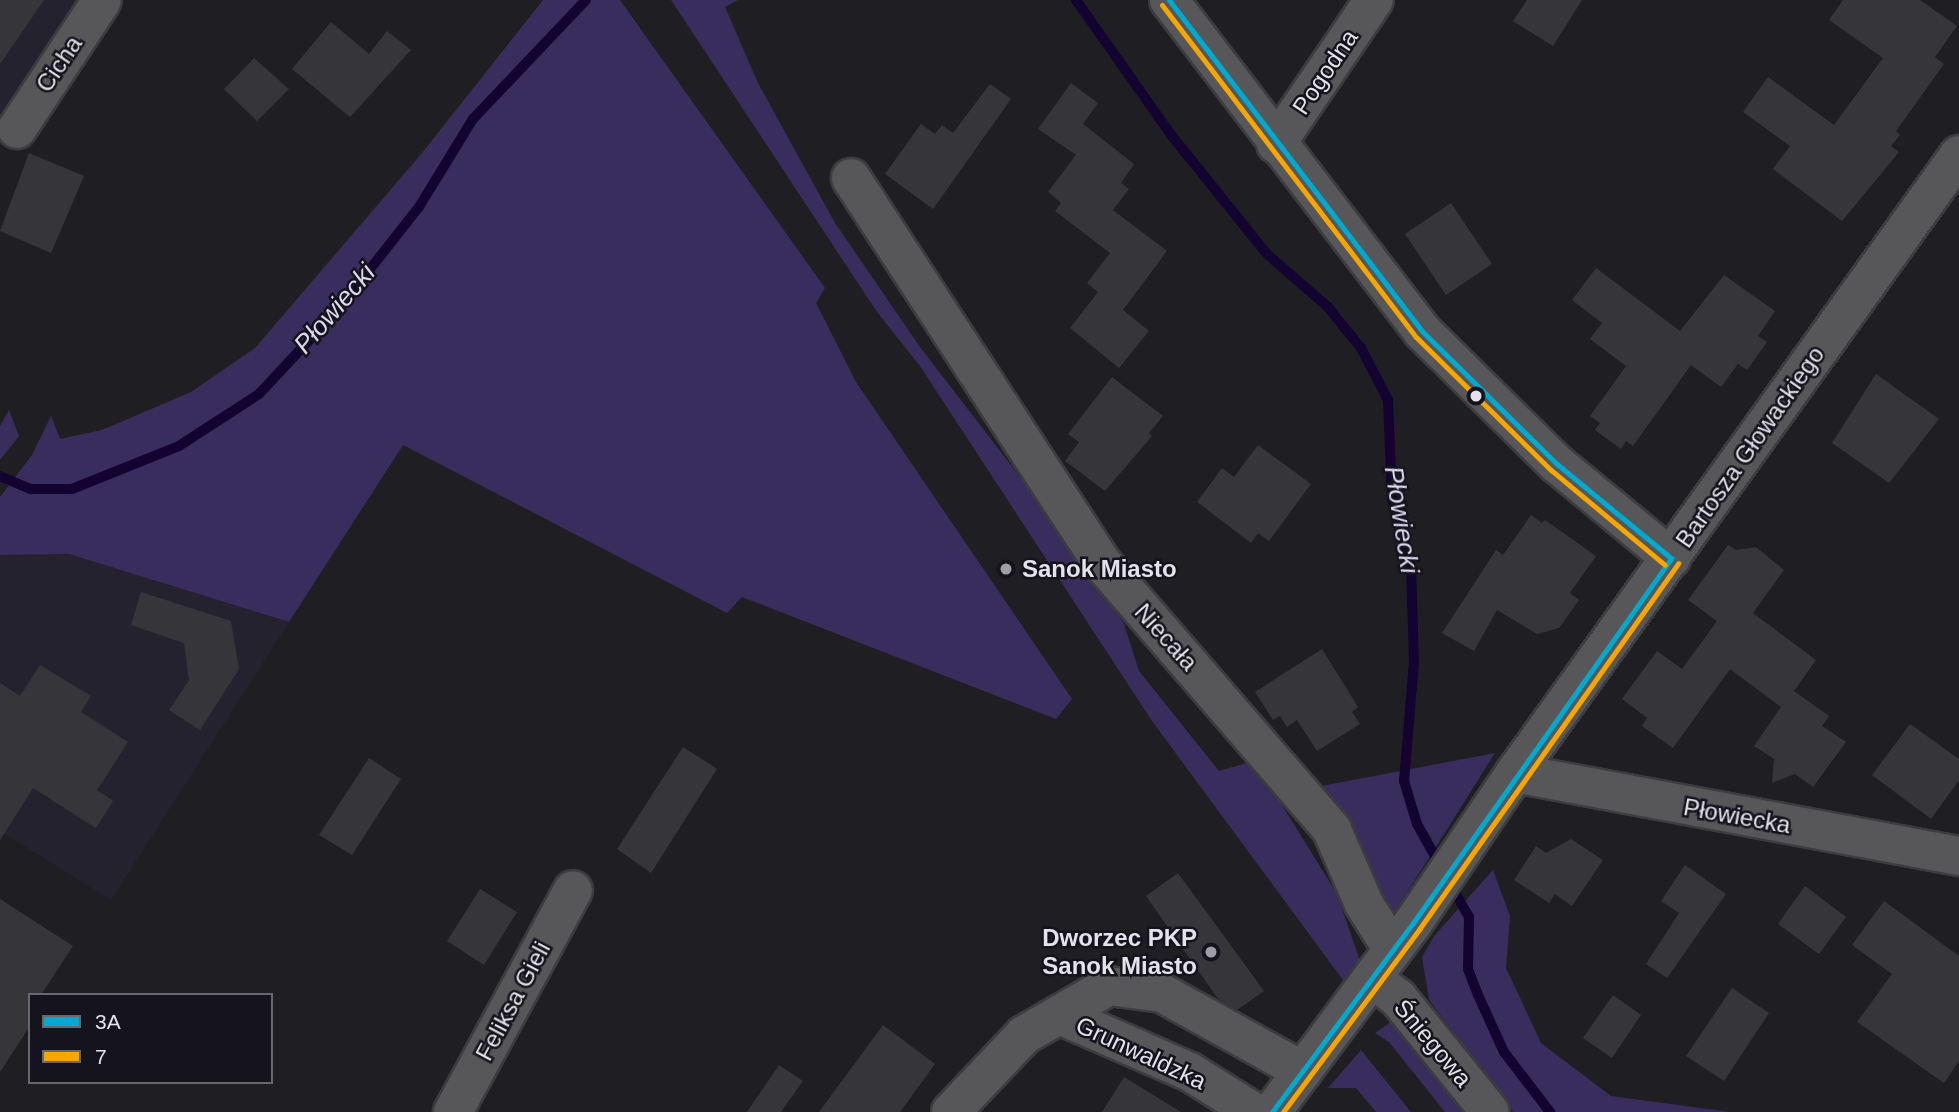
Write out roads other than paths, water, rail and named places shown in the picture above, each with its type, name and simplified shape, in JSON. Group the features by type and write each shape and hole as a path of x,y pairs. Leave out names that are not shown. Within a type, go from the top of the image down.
{"street":[{"name":"Cicha","path":"17,129 102,0"},
{"path":"1169,0 1276,144 1422,331 1557,464 1671,558"},
{"name":"Pogodna","path":"1276,144 1374,0"},
{"name":"Bartosza Głowackiego","path":"1272,1112 1393,951 1515,773 1959,155"},
{"name":"Niecała","path":"851,178 1101,562 1332,830 1364,904 1393,951"},
{"name":"Płowiecka","path":"1515,773 1959,856"},
{"name":"Feliksa Gieli","path":"453,1112 573,890"},
{"name":"Śniegowa","path":"1393,951 1398,998 1490,1112"},
{"name":"Grunwaldzka","path":"951,1112 1024,1035 1062,1016 1109,986 1162,993 1303,1071"},
{"name":"Grunwaldzka","path":"1062,1016 1190,1072 1254,1112"}],"waterway":[{"name":"Płowiecki","path":"0,476 31,489 72,489 179,446 259,394 341,306 419,207 473,119 586,0"},
{"name":"Płowiecki","path":"1076,0 1172,136 1267,254 1328,307 1361,348 1388,400 1392,499 1411,566 1414,662 1404,781 1417,824 1441,867"},
{"name":"Płowiecki","path":"1450,884 1469,917 1468,969 1478,995 1504,1052 1550,1112"}],"place":[{"name":"Sanok Miasto","path":"1006,569"},
{"name":"Dworzec PKP Sanok Miasto","path":"1211,952"}]}
